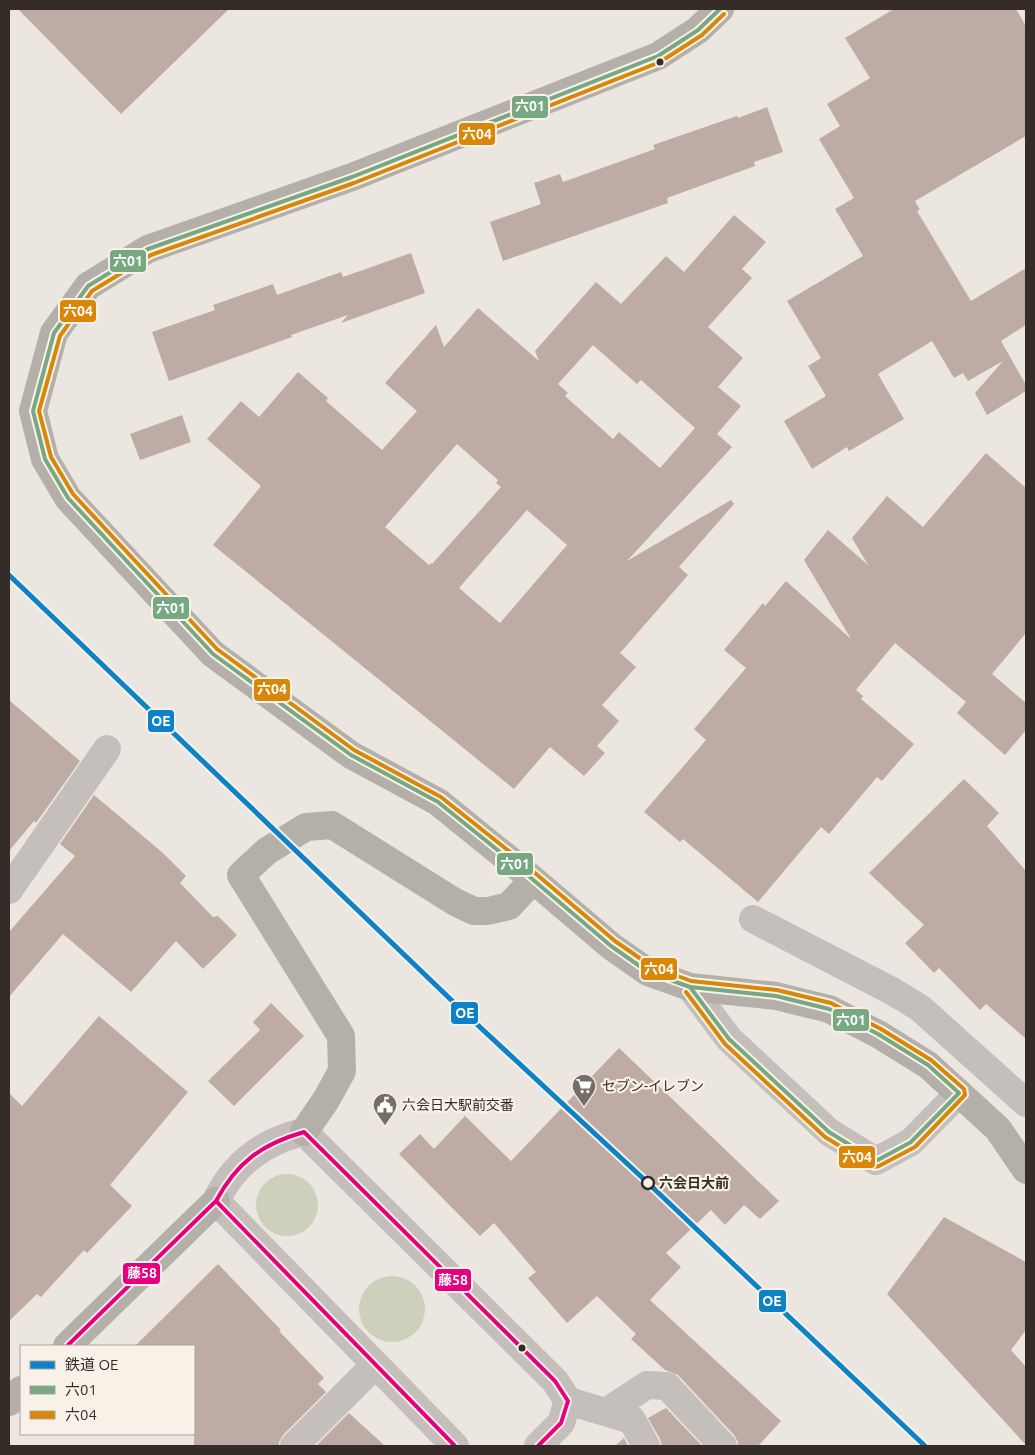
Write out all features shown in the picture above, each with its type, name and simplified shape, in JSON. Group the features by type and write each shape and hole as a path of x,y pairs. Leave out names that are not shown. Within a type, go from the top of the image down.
{"street":[{"path":"720,9 698,30 658,56 352,177 148,249 88,286 54,333 33,411 45,459 68,498 213,654 351,755 438,802 611,946 648,972 690,987 776,996 829,1009 878,1034 928,1065 959,1093 998,1129 1026,1170"},
{"path":"9,890 107,749"},
{"path":"68,1345 216,1201 224,1184 250,1156 283,1137 304,1132 326,1100 342,1071 341,1036 241,875 267,851 306,827 332,825 455,902 474,911 488,911 509,906 533,880"},
{"path":"753,919 892,991 920,1008 1026,1103"},
{"path":"690,987 729,1039 829,1132 876,1161 911,1142 959,1093"},
{"path":"304,1132 556,1381 568,1401 632,1420 646,1446"},
{"path":"216,1201 454,1446"},
{"path":"294,1446 375,1365"},
{"path":"606,1412 648,1385 667,1386 723,1446"},
{"path":"9,1402 20,1391"},
{"path":"538,1446 561,1423 568,1401"}],"green space":[{"path":"287,1174 299,1176 309,1183 316,1193 318,1205 316,1217 309,1227 299,1234 287,1236 275,1234 265,1227 258,1217 256,1205 258,1193 265,1183 275,1176"},
{"path":"392,1276 405,1279 415,1286 422,1296 425,1309 422,1322 415,1332 405,1339 392,1342 379,1339 369,1332 362,1322 359,1309 362,1296 369,1286 379,1279"}],"building":[{"path":"18,9 229,9 121,114"},
{"path":"894,9 1016,9 1026,26 1026,136 915,201 920,210 917,211 971,301 1026,268 1026,325 1001,341 1026,385 1026,391 987,415 975,393 1003,361 968,381 963,373 954,378 932,341 878,374 904,419 849,451 847,447 812,469 784,421 826,396 808,366 821,358 787,301 863,256 835,209 854,198 819,139 840,126 827,104 870,78 845,38"},
{"path":"767,107 783,152 754,162 755,166 667,198 668,203 503,261 490,222 541,204 534,183 560,174 563,182 655,149 653,145"},
{"path":"734,215 766,242 742,269 752,278 708,327 743,358 718,387 741,406 717,434 732,447 627,561 731,500 734,504 679,567 688,575 620,653 636,667 602,705 619,721 597,746 605,753 584,776 550,747 514,789 213,545 261,486 207,439 241,401 259,417 298,372 328,398 326,401 382,450 417,411 385,383 436,325 444,347 478,308 539,361 535,351 596,282 621,304 666,256 684,272","holes":["593,345 637,384 641,380 695,428 660,468 619,432 613,439 565,396 568,393 558,384","457,444 498,480 496,483 501,487 432,564 429,565 385,527","527,510 567,545 500,623 459,588"]},
{"path":"411,253 425,293 341,323 348,315 169,381 152,332 215,310 213,305 273,284 277,295 341,272 343,277"},
{"path":"182,415 191,442 140,460 130,434"},
{"path":"986,453 1026,488 1026,633 992,674 1026,703 1026,730 1005,755 957,713 966,702 895,643 856,690 863,696 861,699 914,744 882,781 877,777 829,834 821,827 758,902 683,839 680,842 644,812 706,740 694,729 746,668 724,650 763,603 765,606 786,581 851,639 804,560 828,530 868,565 852,538 887,496 923,527"},
{"path":"9,700 80,761 36,823 34,821 9,851"},
{"path":"964,779 999,813 987,826 1026,871 1026,1039 986,1004 980,1010 939,968 934,973 905,943 924,925 869,873"},
{"path":"94,795 163,853 186,876 180,883 213,917 218,916 237,935 203,969 176,941 131,992 63,934 9,997 9,932 75,856 60,844"},
{"path":"271,1003 304,1036 234,1106 208,1081 260,1030 253,1022"},
{"path":"99,1016 188,1092 110,1185 132,1206 87,1253 84,1250 41,1297 37,1294 9,1321 9,1093 22,1106"},
{"name":"六会日大前","path":"619,1048 779,1201 760,1219 744,1205 725,1225 711,1210 666,1253 681,1267 650,1300 781,1421 758,1446 738,1446 734,1435 678,1375 665,1370 631,1339 636,1334 597,1296 567,1323 528,1278 536,1272 494,1223 480,1236 399,1154 420,1134 434,1149 465,1116 511,1161"},
{"path":"944,1217 1026,1262 1026,1330 1011,1350 1026,1367 1026,1445 887,1294"},
{"path":"218,1264 324,1378 318,1384 326,1392 283,1435 279,1446 194,1446 195,1345 136,1345"},
{"path":"666,1408 702,1446 662,1446 648,1418"},
{"path":"349,1413 385,1446 316,1446"},
{"path":"624,1438 628,1446 615,1446"}],"rail line":[{"name":"OE","path":"9,575 469,1017 648,1183 925,1446"}],"transit line":[{"name":"六01","path":"690,987 648,972 611,946 438,802 351,755 213,654 68,498 45,459 33,411 54,333 88,286 148,249 352,177 658,56 698,30 720,9"},
{"name":"六04","path":"686,992 725,1044 825,1137 874,1167 915,1147 965,1095 964,1089 931,1060 881,1029 831,1003 777,990 691,981 651,966 615,941 515,856 441,797 354,750 217,649 73,494 51,457 39,411 60,336 92,291 151,255 354,183 660,62 702,35 724,14"},
{"name":"六01","path":"690,987 776,996 829,1009 878,1034 928,1065 959,1093 911,1142 876,1161 829,1132 729,1039 690,987"},
{"name":"藤58","path":"455,1446 216,1201 233,1175 252,1156 275,1142 304,1132 555,1381 568,1401 561,1423 538,1446"},
{"name":"藤58","path":"68,1345 216,1201"}],"place":[{"name":"セブン-イレブン","path":"584,1107"},
{"name":"六会日大駅前交番","path":"385,1126"},
{"name":"六会日大前","path":"648,1183"}]}
